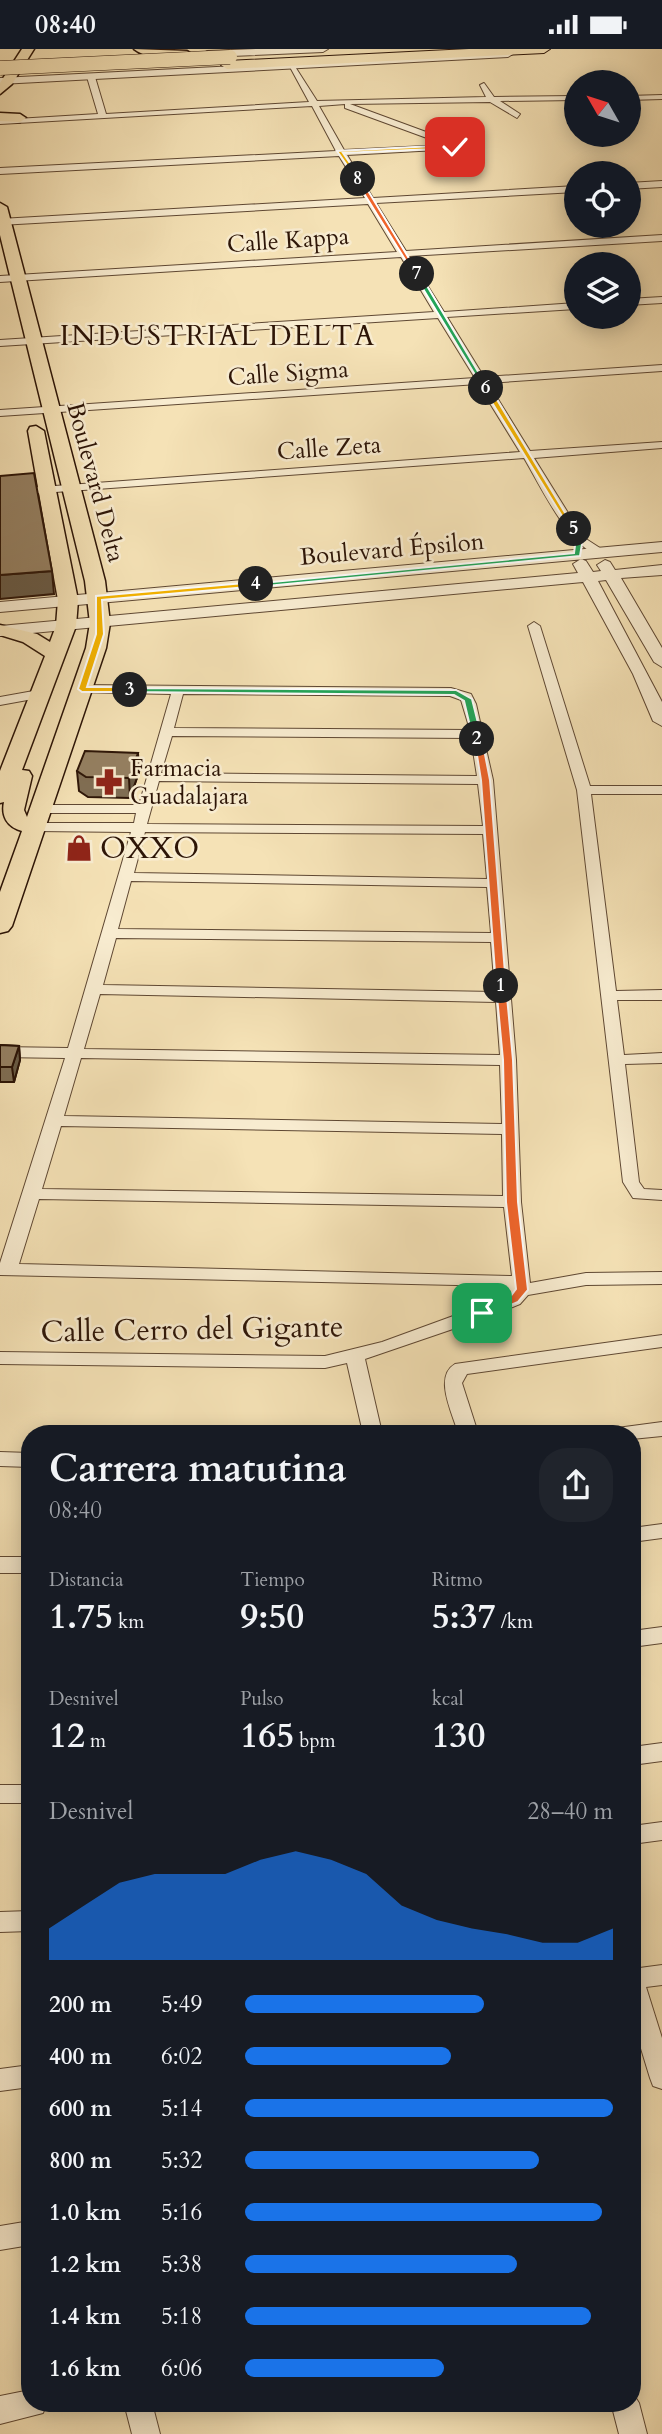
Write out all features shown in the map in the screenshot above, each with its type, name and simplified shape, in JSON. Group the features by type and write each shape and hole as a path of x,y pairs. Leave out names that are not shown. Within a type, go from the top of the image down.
{"highway":[{"path":"229,61 410,49"},
{"path":"4,71 544,49"}],"main road":[{"path":"4,71 28,49"},
{"path":"93,60 116,56 126,49"},
{"path":"140,49 159,55 187,55"},
{"path":"0,119 20,118"},
{"name":"Boulevard Delta","path":"1,217 5,277 21,365"},
{"name":"Boulevard Delta","path":"0,926 98,641 100,623 99,598 70,488 17,341"},
{"name":"Boulevard Delta","path":"0,796 66,626 68,600 49,489 41,411 27,388"},
{"path":"1,631 30,638 55,654"},
{"path":"17,757 21,764 21,779 10,812 11,819 18,824 38,818"}],"street":[{"path":"4,71 61,61 323,49"},
{"path":"61,61 29,69 32,75 57,78 486,56 531,50"},
{"path":"294,67 340,151 528,454 578,547 585,577 641,674 662,721"},
{"path":"4,71 57,78"},
{"path":"91,76 103,115"},
{"path":"484,85 491,99 517,116"},
{"path":"641,98 662,97"},
{"path":"0,119 335,103 564,98"},
{"path":"0,171 455,147 377,116 335,103"},
{"path":"20,118 103,115"},
{"path":"641,185 662,184"},
{"path":"1,217 564,190"},
{"name":"Calle Kappa","path":"5,277 662,238"},
{"path":"641,301 662,300"},
{"path":"17,341 564,307"},
{"name":"Calle Sigma","path":"0,413 662,369"},
{"name":"Calle Zeta","path":"0,493 662,445"},
{"name":"Boulevard Épsilon","path":"0,607 578,547 599,552 662,547"},
{"path":"599,552 662,662"},
{"name":"Boulevard Épsilon","path":"1,631 662,570"},
{"path":"534,626 584,790 632,1187 639,1194 662,1195"},
{"path":"82,689 451,692 464,695 470,704 485,780 490,830 508,1060 512,1202 522,1290"},
{"path":"178,690 94,989 32,1194 5,1269 505,1280 522,1290"},
{"path":"0,701 40,694"},
{"path":"168,732 476,734"},
{"path":"155,777 485,780"},
{"path":"584,790 662,789"},
{"path":"38,818 144,809"},
{"path":"38,818 139,829 490,830"},
{"path":"125,877 493,883"},
{"path":"109,933 498,937"},
{"path":"94,989 502,997"},
{"path":"607,996 662,995"},
{"path":"0,1052 508,1060"},
{"path":"617,1060 662,1059"},
{"path":"53,1121 510,1129"},
{"path":"32,1194 512,1202"},
{"name":"Calle Cerro del Gigante","path":"0,1359 325,1362 355,1357 514,1300 522,1290 586,1279 662,1278"},
{"path":"466,1425 453,1383 457,1371 477,1364 662,1341"},
{"path":"355,1357 371,1425"},
{"path":"641,1431 662,1429"},
{"path":"0,1459 21,1460"},
{"path":"641,1534 662,1531"},
{"path":"0,1565 21,1565"},
{"path":"641,1638 662,1635"},
{"path":"641,1755 662,1752"},
{"path":"0,1794 21,1794"},
{"path":"641,1834 662,1831"},
{"path":"0,1922 21,1921"},
{"path":"641,1978 662,1975"},
{"path":"641,2009 662,2078"},
{"path":"0,2080 21,2077"},
{"path":"0,2238 21,2234"},
{"path":"0,2410 21,2406"},
{"path":"140,2412 146,2434"},
{"path":"627,2412 633,2434"}],"building":[{"path":"34,473 52,571 0,575 0,476"},
{"path":"85,751 138,753 129,778 86,777 77,771"},
{"path":"0,1045 19,1046 12,1067 0,1067"}],"place":[{"name":"Farmacia Guadalajara","path":"109,782"},
{"name":"OXXO","path":"79,848"}],"district":[{"name":"INDUSTRIAL DELTA","path":"218,335"}],"route":[{"path":"455,147 374,152 340,151 579,538 577,555 99,598 100,634 82,689 456,692 468,699 482,755 490,830 508,1060 512,1202 522,1290 514,1300 482,1313"}]}
